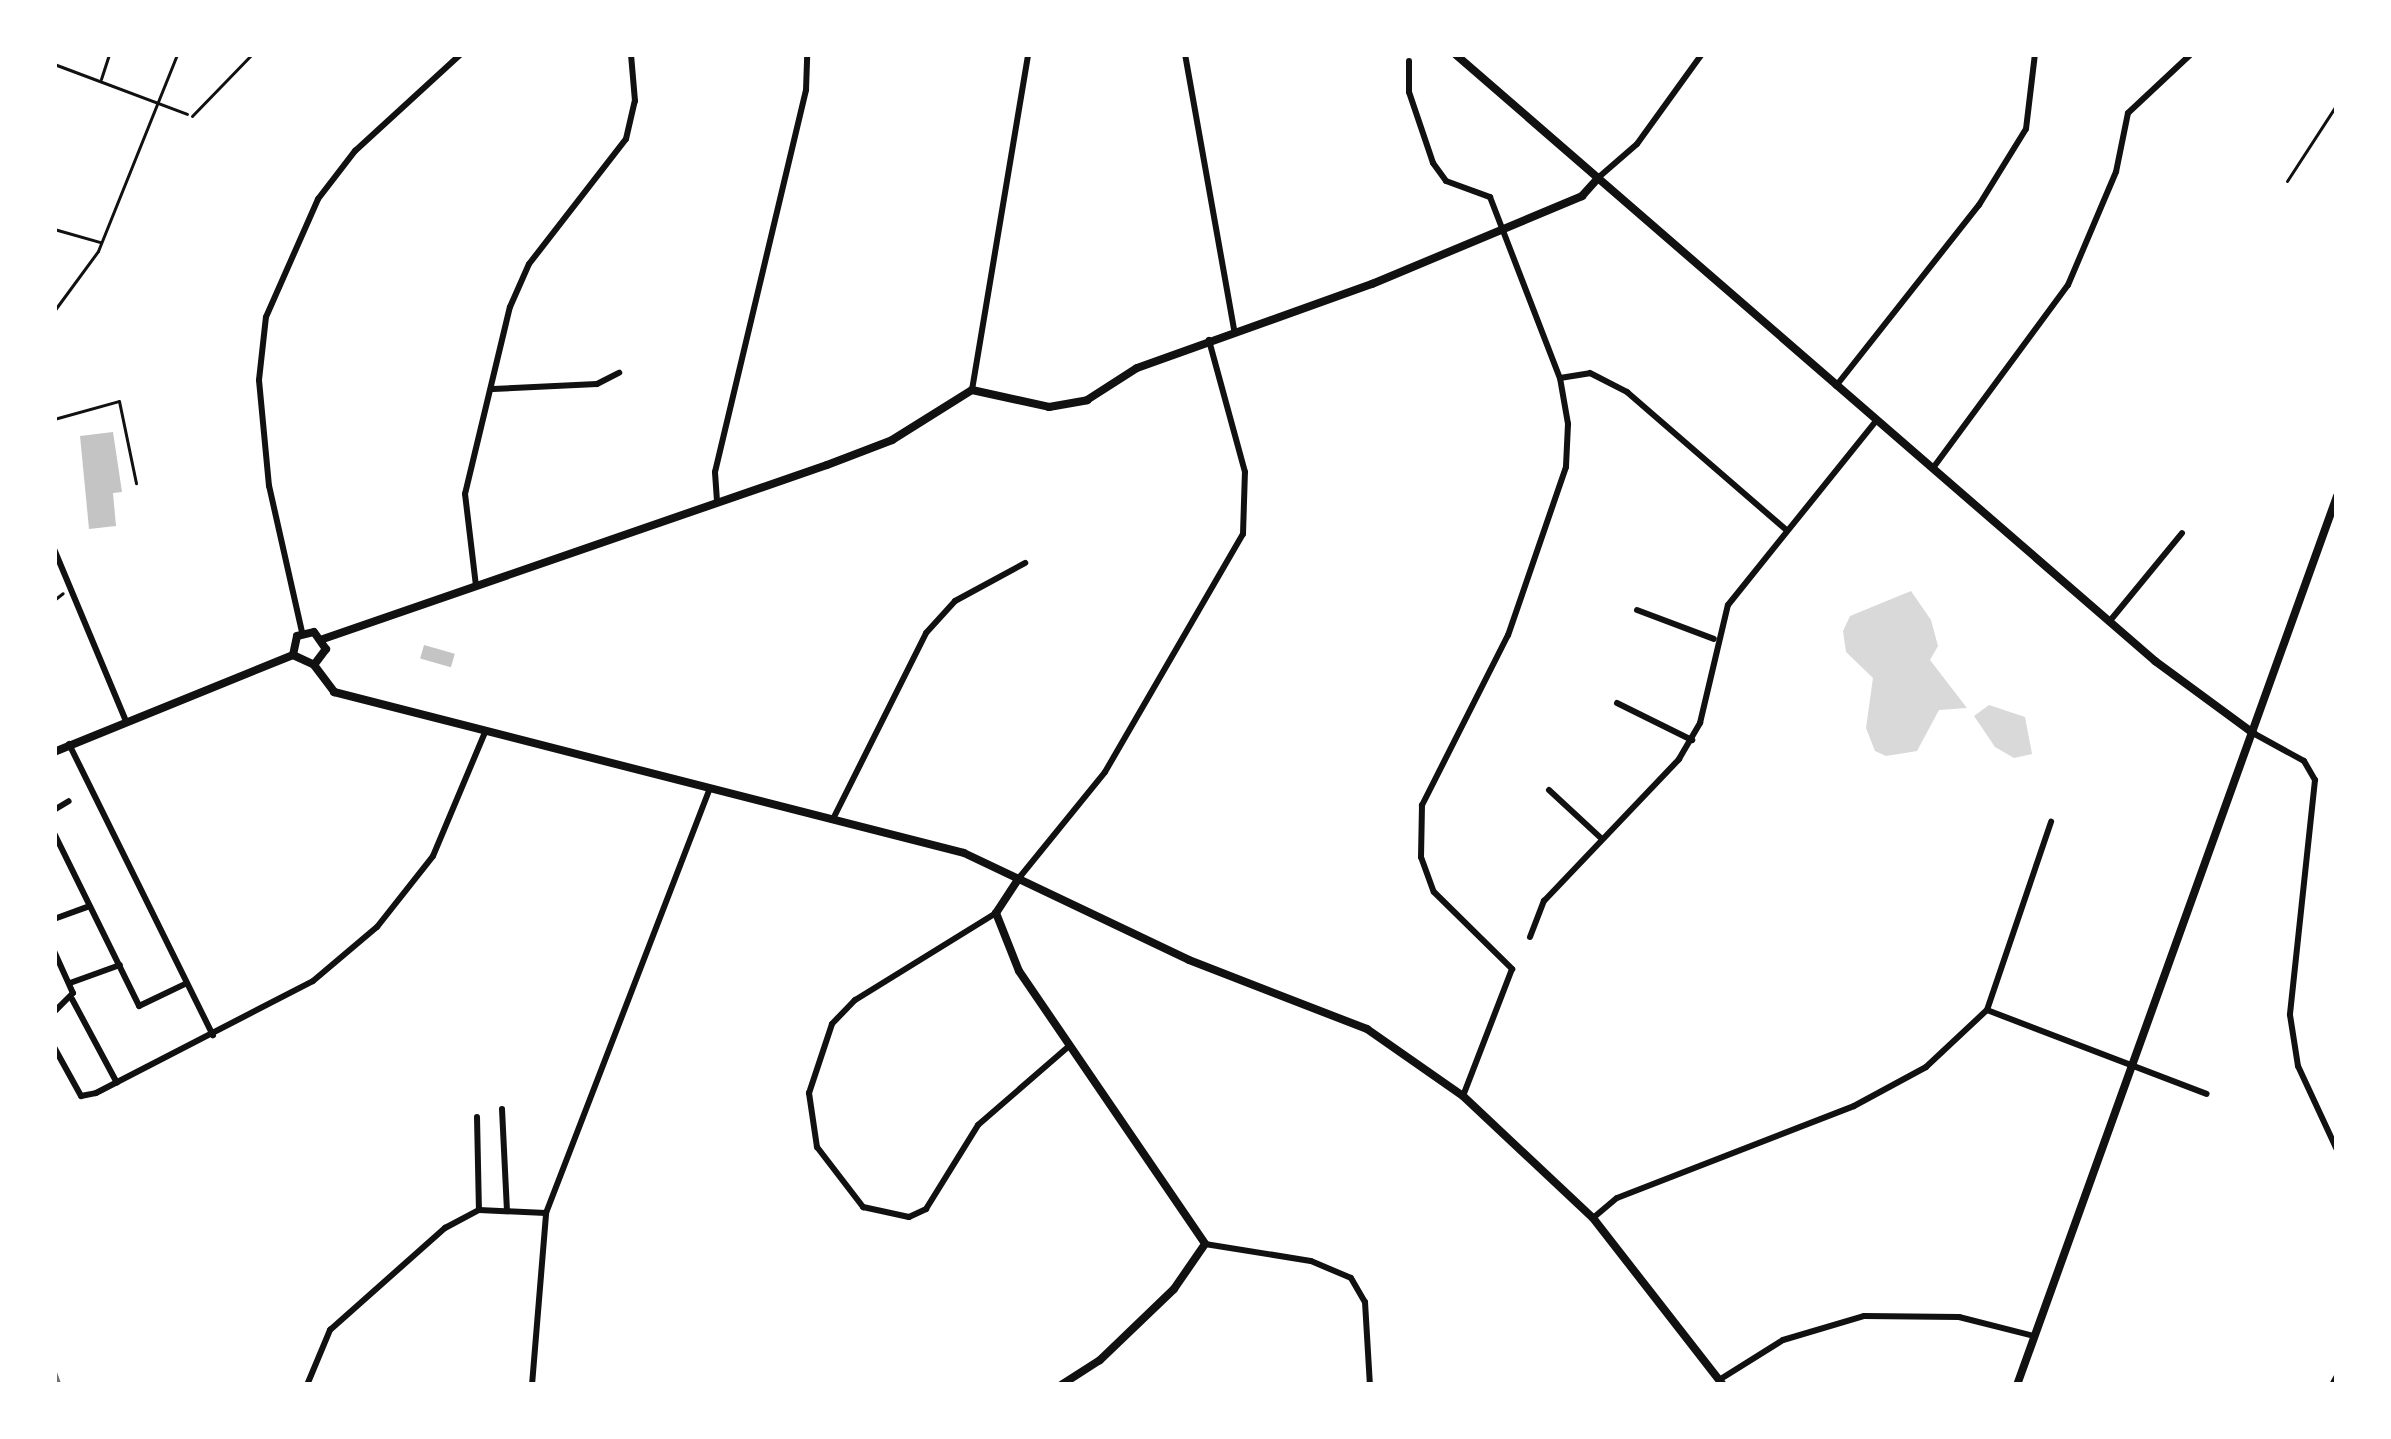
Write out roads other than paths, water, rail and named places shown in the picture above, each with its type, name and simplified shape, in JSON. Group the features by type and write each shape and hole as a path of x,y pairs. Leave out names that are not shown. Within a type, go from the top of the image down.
{"street":[{"path":"292,655 302,632 269,486 259,380 266,317 288,253 335,175 460,54"},
{"path":"476,586 465,494 494,389 510,307 529,264 626,139 635,101 631,54"},
{"path":"717,501 715,472 806,90 807,54"},
{"path":"972,390 1028,54"},
{"path":"1185,54 1234,330"},
{"path":"1455,54 2109,622 2253,733 2304,761 2315,781 2290,1015 2299,1066 2337,1150"},
{"path":"302,632 323,639 892,440 972,390 1049,406 1078,404 1137,368 1502,230 1582,196 1637,144 1700,58 1690,54"},
{"path":"1836,386 1965,224 2026,129 2035,54"},
{"path":"1933,468 2068,285 2116,172 2128,113 2192,54"},
{"path":"1409,62 1409,92 1433,163 1445,181 1490,197 1561,377 1566,467 1508,635 1422,805 1421,857 1434,892 1512,969 1463,1096"},
{"path":"1068,1047 978,1125 926,1209 909,1217 863,1207 817,1147 809,1094 832,1024 855,1000 997,913 1019,878 1105,772 1244,534 1245,472 1209,340"},
{"path":"494,389 596,384 620,373"},
{"path":"1561,377 1590,374 1627,392 1785,529"},
{"path":"1530,937 1544,901 1692,740 1706,704 1714,639 1728,605 1876,421"},
{"path":"2017,1385 2337,496"},
{"path":"2109,622 2182,533"},
{"path":"54,549 125,719"},
{"path":"833,819 940,615 1025,563"},
{"path":"1637,610 1714,639"},
{"path":"314,665 325,655 323,639"},
{"path":"54,752 125,719 292,655 314,665 334,692 964,853 1189,960 1366,1029 1463,1096 1593,1218 1721,1383 1783,1340 1864,1316 1959,1317 2034,1336"},
{"path":"1617,703 1692,740"},
{"path":"54,1047 81,1096 117,1083 314,981 377,927 433,856 485,732"},
{"path":"70,744 213,1035"},
{"path":"532,1385 546,1213 710,789"},
{"path":"1549,790 1602,839"},
{"path":"54,810 69,801"},
{"path":"1593,1218 1617,1198 1892,1088 1987,1010 2051,821"},
{"path":"54,833 140,1006 187,983"},
{"path":"54,919 91,906"},
{"path":"997,913 1019,971 1204,1244 1312,1262 1351,1278 1365,1302 1370,1385"},
{"path":"54,951 70,983 72,999 117,1083"},
{"path":"70,983 119,965"},
{"path":"54,1012 72,999"},
{"path":"1987,1010 2207,1094"},
{"path":"502,1109 507,1211"},
{"path":"477,1117 478,1210"},
{"path":"307,1385 330,1330 445,1228 478,1210 546,1213"},
{"path":"1060,1385 1100,1360 1174,1289 1204,1244"},
{"path":"2332,1385 2337,1376"}],"lane":[{"path":"192,116 252,54"},
{"path":"2288,181 2337,104"},
{"path":"54,418 119,401 136,483"}],"railway":[{"path":"54,1371 59,1385"}]}
